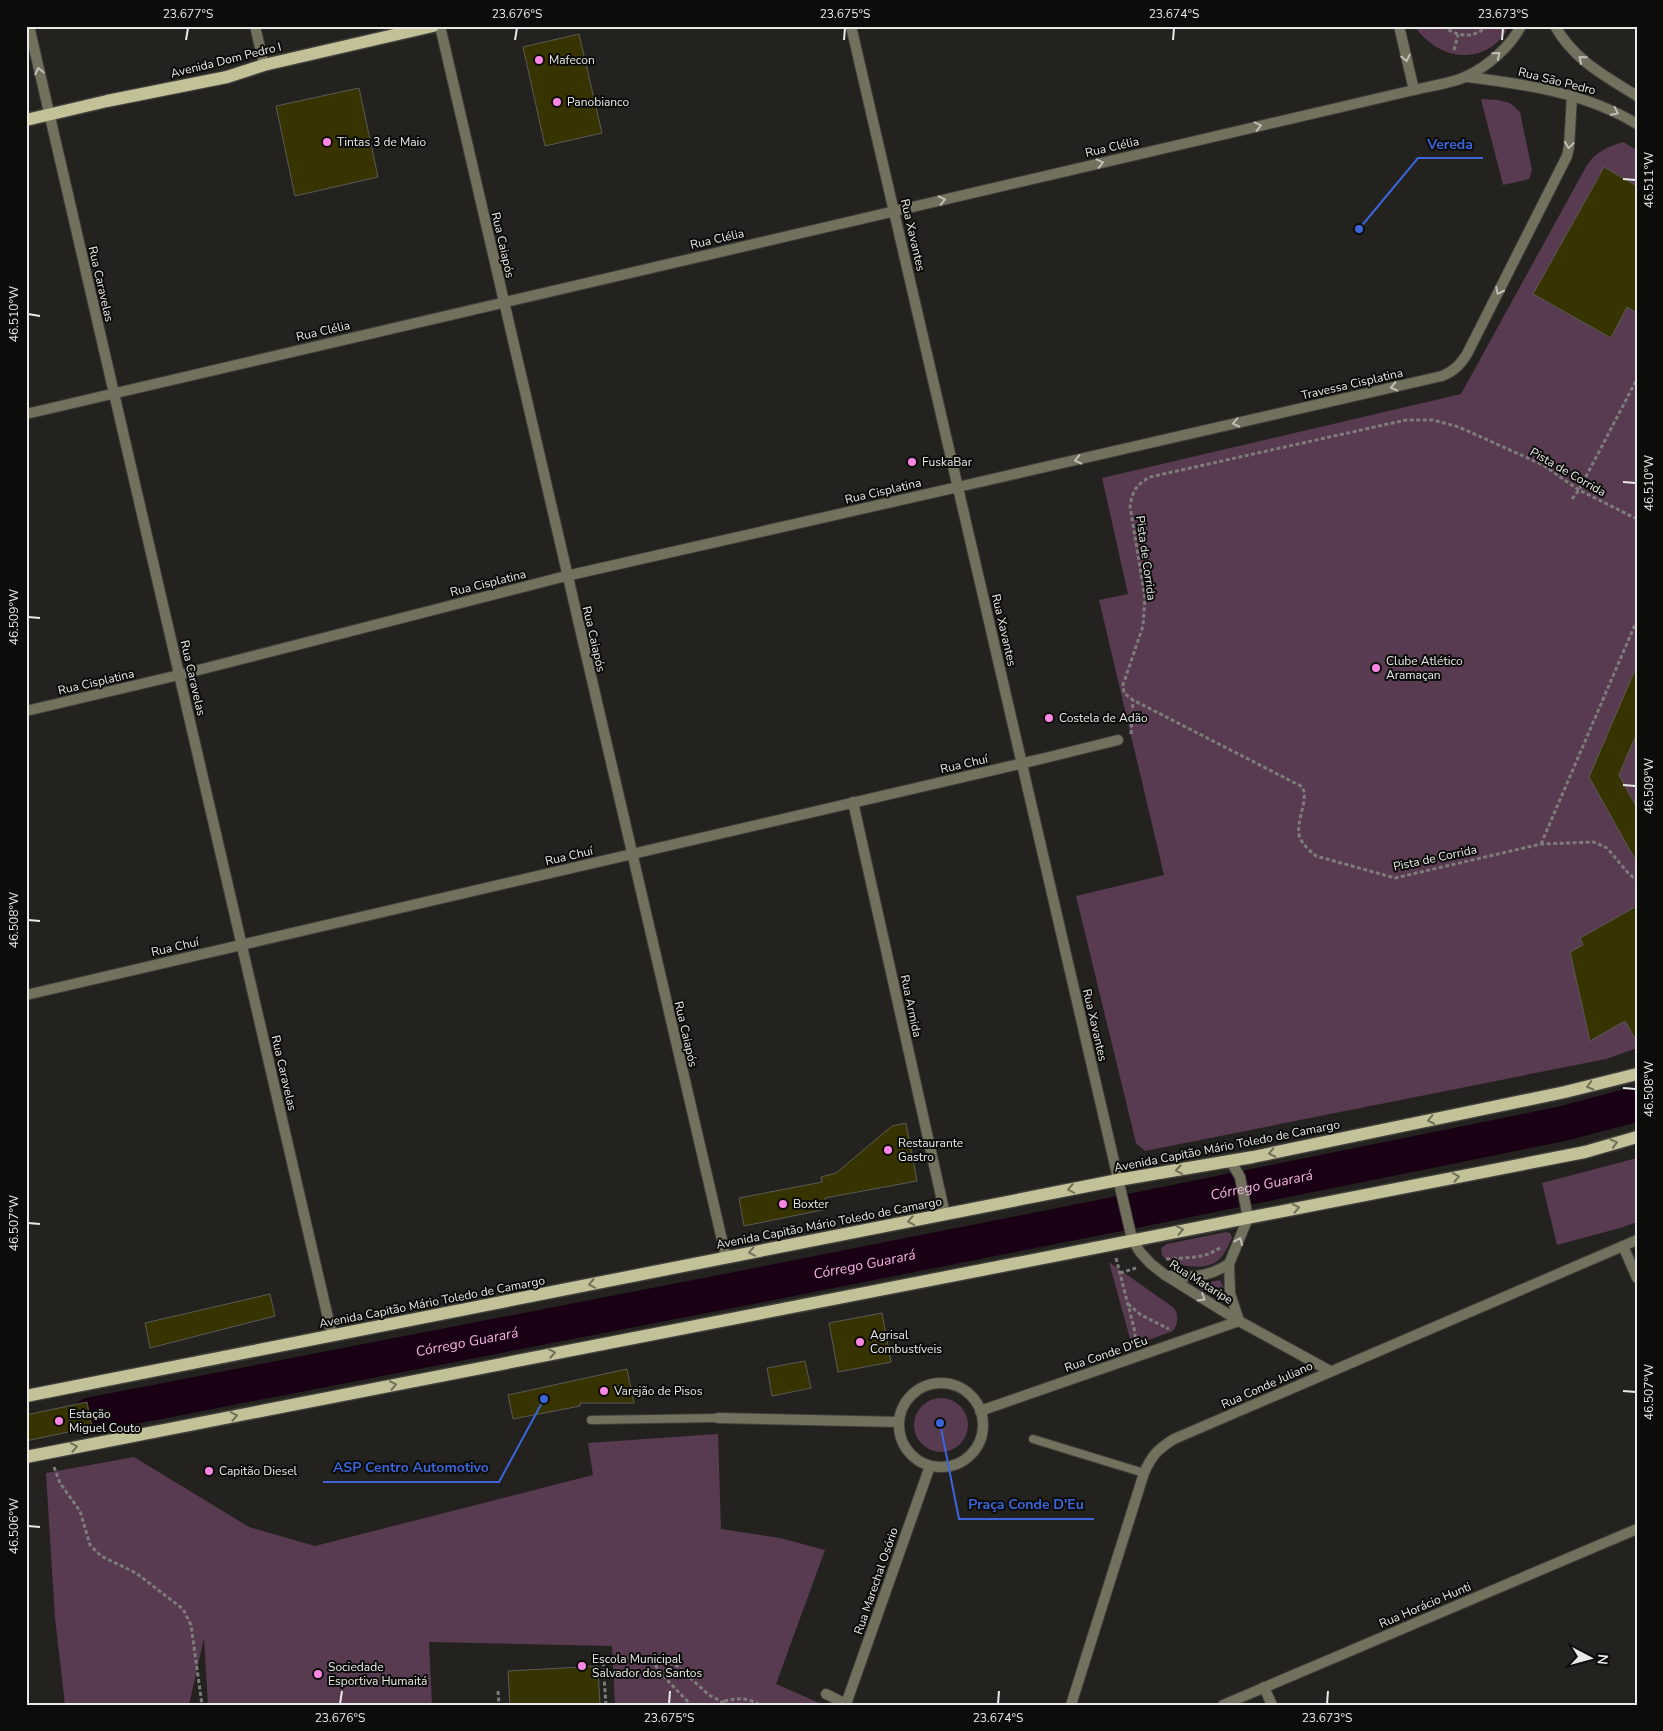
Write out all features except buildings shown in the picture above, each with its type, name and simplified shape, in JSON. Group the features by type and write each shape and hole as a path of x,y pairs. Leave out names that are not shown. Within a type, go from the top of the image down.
{"main road":[{"name":"Avenida Dom Pedro I","path":"26,120 107,101 227,77 264,65 433,26"},
{"name":"Avenida Capitão Mário Toledo de Camargo","path":"26,1396 1118,1180 1227,1161 1565,1092 1637,1074"},
{"path":"26,1456 1112,1243 1247,1212 1585,1152 1637,1137"}],"street":[{"name":"Rua Caravelas","path":"28,26 332,1336"},
{"path":"255,26 264,65"},
{"name":"Rua Caiapós","path":"440,26 566,576 726,1258"},
{"name":"Rua Xavantes","path":"851,26 1132,1239"},
{"path":"1399,26 1414,90"},
{"path":"1467,77 1511,43 1521,26"},
{"name":"Rua São Pedro","path":"1555,26 1568,47 1582,60 1637,96"},
{"name":"Rua Clélia","path":"26,414 1467,77"},
{"name":"Rua São Pedro","path":"1467,77 1530,86 1572,96 1607,108 1637,124"},
{"name":"Travessa Cisplatina","path":"958,487 1442,376 1459,367 1567,156 1572,96"},
{"name":"Rua Cisplatina","path":"26,711 179,676 566,576 958,487"},
{"name":"Rua Chuí","path":"26,995 1118,740"},
{"name":"Rua Armida","path":"853,802 945,1214"},
{"path":"1227,1161 1233,1165 1240,1177 1247,1212"},
{"name":"Rua Mataripe","path":"1240,1320 1230,1293 1229,1264 1247,1212"},
{"name":"Rua Mataripe","path":"1132,1239 1140,1252 1165,1276 1330,1371"},
{"name":"Rua Conde Juliano","path":"1071,1705 1144,1474 1159,1448 1174,1438 1637,1240"},
{"path":"1623,1246 1637,1278"},
{"path":"1165,1276 1202,1276 1215,1272 1229,1264"},
{"name":"Rua Conde D'Eu","path":"980,1410 1240,1320"},
{"path":"935,1383 957,1386 975,1400 980,1410 983,1430 980,1440 972,1454 960,1463 950,1467 930,1466 919,1462 903,1445 899,1434 901,1411 906,1401 919,1390 935,1383"},
{"path":"718,1418 899,1422"},
{"name":"Rua Marechal Osório","path":"847,1704 930,1466"},
{"name":"Rua Horácio Hunti","path":"1222,1705 1637,1529"},
{"path":"1264,1687 1272,1705"},
{"path":"826,1694 847,1704"}],"lane":[{"path":"591,1420 718,1418"},
{"path":"1033,1439 1144,1474"}],"path":[{"path":"1443,26 1458,35 1467,36 1475,34 1487,26"},
{"path":"1454,50 1458,35"},
{"path":"1572,499 1579,490 1637,379"},
{"name":"Pista de Corrida","path":"1637,519 1579,490 1544,465 1459,427 1433,420 1406,420 1150,477 1139,484 1132,494 1130,506 1145,598 1142,626 1123,685 1124,693 1133,700 1302,787 1304,795 1298,829 1300,838 1316,856 1394,878 1541,844 1594,842 1607,848 1629,874 1637,880"},
{"path":"1541,844 1637,620"},
{"path":"1118,740 1131,736 1133,700"},
{"path":"1112,1243 1134,1328 1138,1356"},
{"path":"1120,1272 1170,1258 1198,1257 1222,1247 1236,1248"},
{"path":"1128,1304 1141,1315 1155,1324 1173,1331 1183,1340"},
{"path":"48,1452 60,1482 80,1511 90,1545 101,1556 136,1572 183,1609 191,1625 202,1705"},
{"path":"606,1705 603,1662 620,1658 667,1660 677,1666 709,1694 728,1705"},
{"path":"651,1660 691,1705"},
{"path":"498,1691 499,1705"},
{"path":"723,1701 738,1698 749,1699 760,1705"}],"shaded area":[{"path":"1414,26 1509,26 1497,43 1489,48 1470,55 1460,55 1436,47"},
{"path":"1481,99 1510,103 1520,112 1532,170 1529,179 1503,185"},
{"name":"Clube Atlético Aramaçan","path":"1623,142 1637,150 1637,1048 1606,1059 1145,1151 1136,1143 1076,896 1164,875 1099,600 1128,594 1102,478 1461,394 1587,165 1598,153"},
{"path":"1637,1158 1637,1222 1557,1245 1542,1183"},
{"path":"1226,1232 1230,1233 1232,1238 1226,1251 1216,1262 1210,1265 1196,1267 1181,1265 1162,1256 1161,1248 1167,1244"},
{"path":"1109,1262 1174,1308 1177,1320 1173,1331 1132,1346"},
{"path":"1220,1280 1224,1293 1219,1298 1200,1289 1199,1286 1201,1284"},
{"path":"936,1398 946,1398 956,1402 964,1410 968,1425 964,1440 956,1448 946,1452 936,1452 926,1448 918,1440 914,1430 914,1420 918,1410 926,1402"},
{"path":"718,1434 721,1529 780,1538 825,1550 776,1684 824,1705 615,1705 612,1646 429,1642 432,1705 208,1705 204,1638 189,1705 65,1705 55,1618 46,1473 134,1457 249,1527 315,1546 593,1475 588,1443"}],"waterway":[{"name":"Córrego Guarará","path":"90,1415 1127,1212 1561,1124 1637,1104"}],"place":[{"name":"Mafecon","path":"539,60"},
{"name":"Panobianco","path":"557,102"},
{"name":"Tintas 3 de Maio","path":"327,142"},
{"name":"Vereda","path":"1359,229"},
{"name":"FuskaBar","path":"912,462"},
{"name":"Clube Atlético Aramaçan","path":"1376,668"},
{"name":"Costela de Adão","path":"1049,718"},
{"name":"Restaurante Gastro","path":"888,1150"},
{"name":"Boxter","path":"783,1204"},
{"name":"Agrisal Combustíveis","path":"860,1342"},
{"name":"Varejão de Pisos","path":"604,1391"},
{"name":"ASP Centro Automotivo","path":"544,1399"},
{"name":"Estação Miguel Couto","path":"59,1421"},
{"name":"Praça Conde D'Eu","path":"940,1423"},
{"name":"Capitão Diesel","path":"209,1471"},
{"name":"Escola Municipal Salvador dos Santos","path":"582,1666"},
{"name":"Sociedade Esportiva Humaitá","path":"318,1674"}]}
